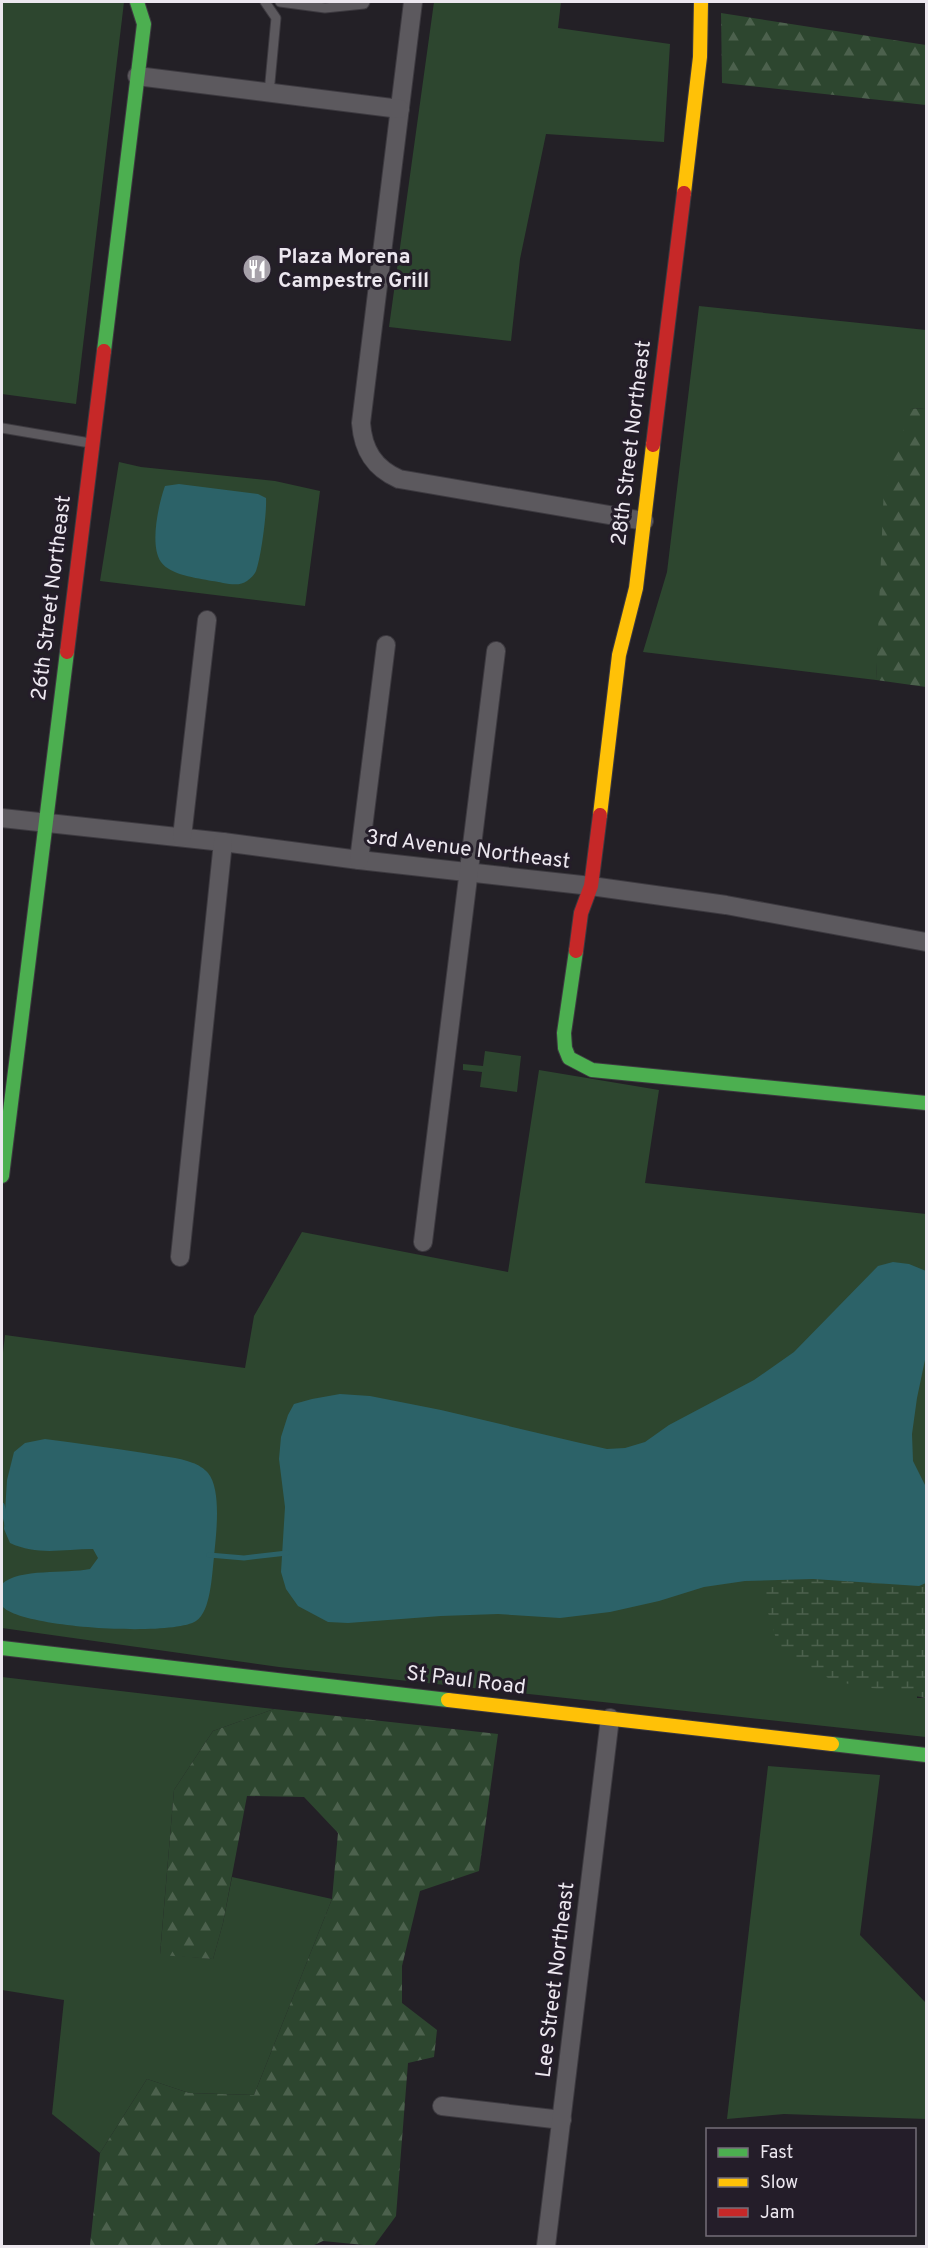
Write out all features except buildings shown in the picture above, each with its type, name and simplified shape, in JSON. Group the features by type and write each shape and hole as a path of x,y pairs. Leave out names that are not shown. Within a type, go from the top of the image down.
{"street":[{"name":"26th Street Northeast","path":"2,1176 6,1108 45,822 144,24 137,2"},
{"path":"413,2 361,423 364,444 370,456 383,471 399,479 644,521"},
{"name":"28th Street Northeast","path":"700,2 700,57 636,588 619,655 591,886 581,913 564,1033 564,1050 571,1061 592,1070 927,1103"},
{"name":"26th Street Northeast","path":"144,24 156,7"},
{"path":"137,76 400,109"},
{"path":"182,837 207,620"},
{"path":"359,860 386,645"},
{"path":"423,1242 496,651"},
{"name":"3rd Avenue Northeast","path":"2,818 591,886 726,905 927,942"},
{"path":"180,1257 223,842"},
{"name":"St Paul Road","path":"2,1648 927,1755"},
{"name":"Lee Street Northeast","path":"546,2247 610,1718"},
{"path":"442,2106 562,2120"}],"lane":[{"path":"265,2 276,18 269,93"},
{"path":"280,2 325,8 364,4 365,2"},
{"path":"2,428 92,443"}],"green space":[{"path":"2,2 124,2 76,404 2,394"},
{"path":"434,2 561,2 558,28 670,44 664,142 546,134 520,259 511,341 389,327"},
{"path":"721,13 926,45 926,105 722,83"},
{"path":"699,306 926,330 926,408 911,409 880,613 876,680 643,652 667,572"},
{"path":"926,408 926,687 876,680 884,485 911,409"},
{"path":"119,462 141,467 275,481 320,491 305,606 100,581"},
{"path":"485,1051 521,1056 517,1092 480,1087 482,1072 463,1070 463,1064 483,1066"},
{"path":"539,1070 659,1090 645,1183 926,1214 926,1583 917,1698 926,1698 926,1737 279,1667 2,1628 2,1361 5,1335 245,1368 254,1316 302,1232 508,1272"},
{"path":"813,1579 918,1586 926,1583 926,1698 833,1681 779,1648 761,1590 768,1580"},
{"path":"2,1677 274,1709 213,1731 174,1790 160,1954 213,1959 232,1877 332,1899 254,2095 189,2093 147,2079 100,2153 52,2114 64,2000 2,1990"},
{"path":"274,1709 498,1734 479,1871 420,1891 402,1966 402,2003 437,2030 434,2057 408,2063 396,2216 374,2246 323,2241 312,2246 90,2245 100,2153 147,2079 189,2093 254,2095 332,1899 338,1833 304,1797 247,1796 223,1923 213,1959 160,1955 174,1790 213,1731"},
{"path":"768,1766 880,1775 860,1935 926,2003 926,2119 784,2114 727,2119"}],"water":[{"path":"179,484 258,494 266,498 265,524 258,565 255,574 247,581 235,584 192,577 177,573 161,562 157,555 155,535 160,503 165,486"},
{"path":"893,1262 909,1264 926,1271 926,1355 912,1434 913,1461 926,1487 926,1583 919,1586 813,1579 745,1581 704,1587 659,1601 610,1612 560,1618 498,1614 348,1623 328,1622 298,1606 286,1589 281,1572 285,1507 279,1459 281,1437 294,1404 340,1394 370,1396 441,1410 607,1449 625,1448 645,1442 669,1425 754,1380 794,1352 878,1266"},
{"path":"45,1439 175,1458 197,1464 208,1473 217,1501 216,1537 208,1601 196,1621 181,1626 158,1628 96,1628 36,1620 14,1614 2,1606 2,1584 10,1579 31,1574 90,1569 98,1558 93,1549 41,1551 10,1543 4,1529 7,1480 14,1452 25,1443"}],"waterway":[{"path":"2,1505 7,1524"},
{"path":"209,1555 244,1558 287,1553"}],"traffic: fast":[{"path":"104,351 144,24 137,2"},
{"path":"2,1176 67,652"},
{"path":"576,951 564,1033 565,1048 569,1058 592,1070 926,1103"},
{"path":"2,1648 448,1700"},
{"path":"832,1744 926,1755"}],"traffic: slow":[{"path":"684,193 700,57 701,2"},
{"path":"600,815 619,655 636,588 653,445"},
{"path":"448,1700 832,1744"}],"traffic: jam":[{"path":"653,445 684,193"},
{"path":"67,652 104,351"},
{"path":"576,951 581,913 591,886 600,815"}],"place":[{"name":"Plaza Morena Campestre Grill","path":"257,269"}]}
